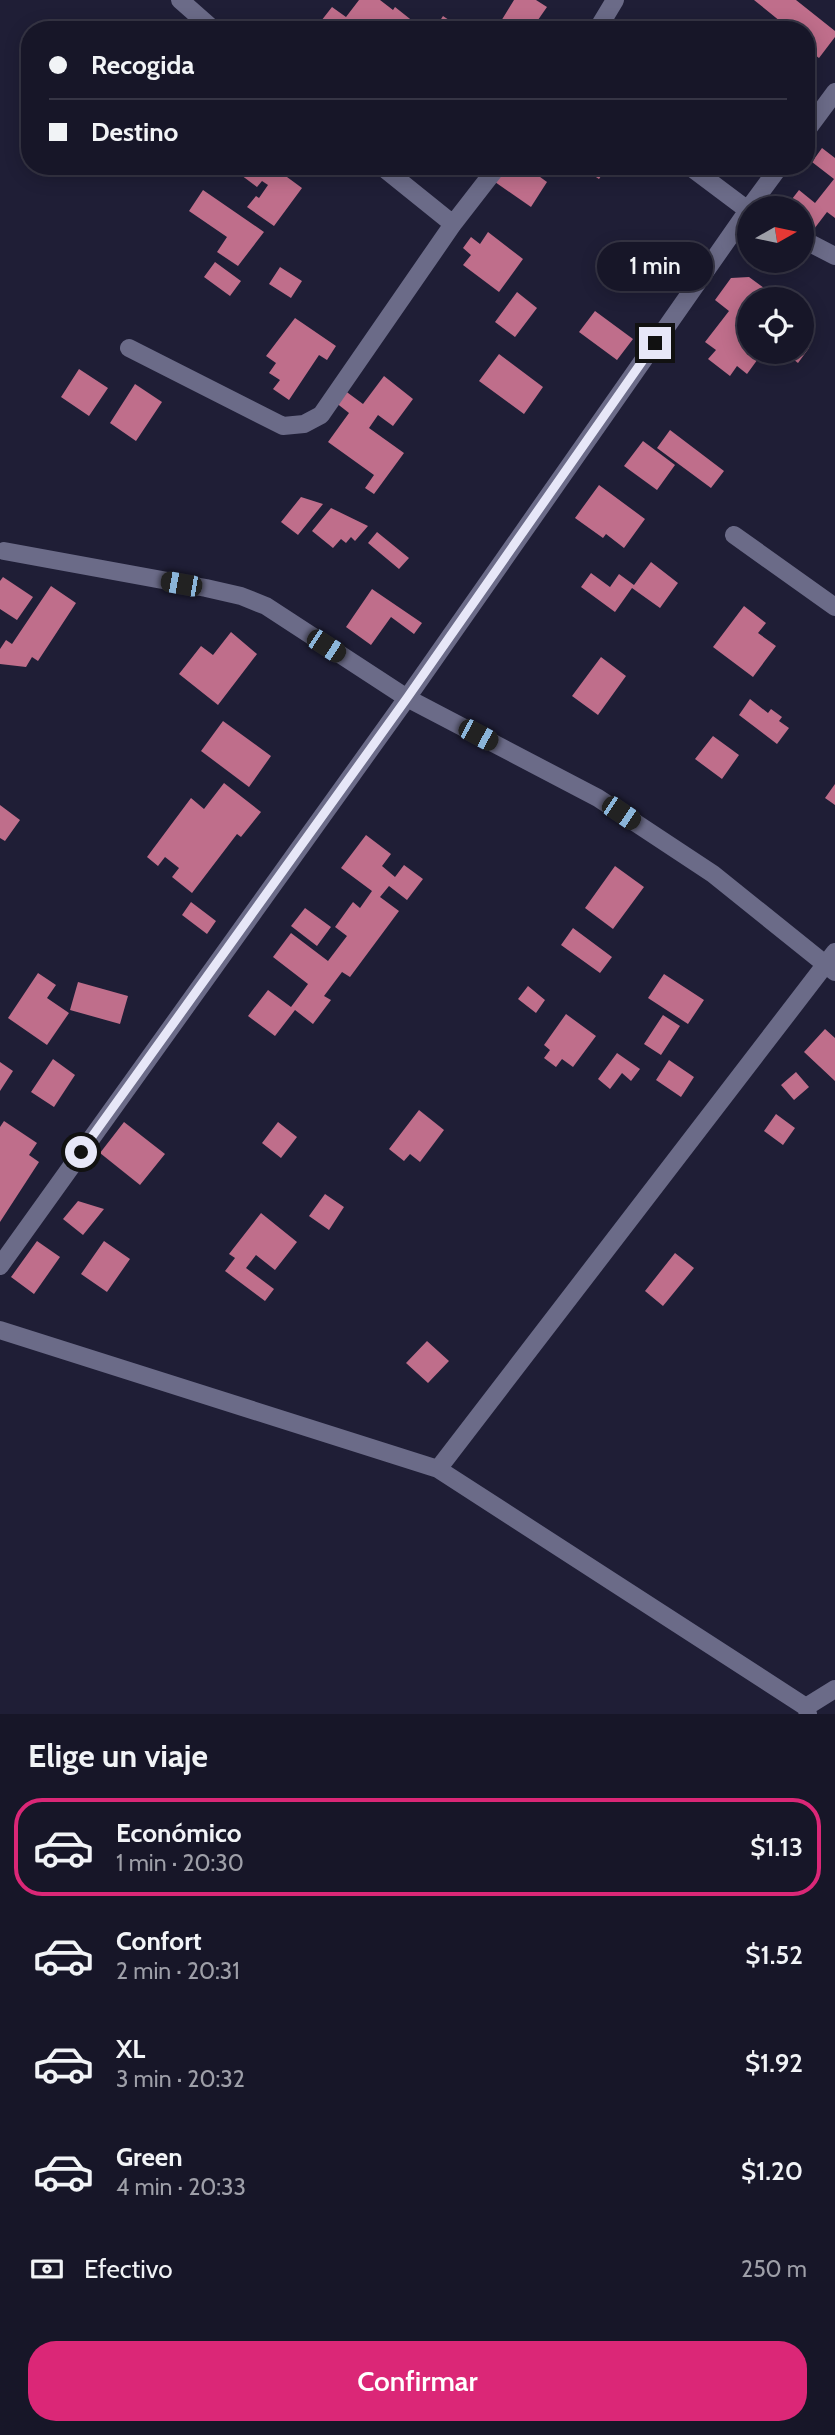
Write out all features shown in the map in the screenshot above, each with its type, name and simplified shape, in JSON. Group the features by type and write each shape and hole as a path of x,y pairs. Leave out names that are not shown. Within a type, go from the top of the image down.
{"street":[{"path":"180,0 204,21"},
{"path":"602,21 615,0"},
{"path":"815,119 835,92"},
{"path":"392,175 453,224"},
{"path":"129,348 283,426 304,424 321,415 453,224 491,175"},
{"path":"701,175 737,201"},
{"path":"759,196 774,175"},
{"path":"0,1266 407,698 737,227"},
{"path":"814,245 835,256"},
{"path":"734,535 835,607"},
{"path":"4,551 240,596 266,606 407,698 598,798 713,874 832,963 438,1469"},
{"path":"0,1330 438,1469 807,1710 835,1689"}],"building":[{"path":"359,0 380,0 393,10 395,7 413,21 321,21 332,7 346,17"},
{"path":"514,0 536,0 547,7 537,21 501,21"},
{"path":"754,0 796,0 835,31 835,37 819,58 815,55 815,21 780,21"},
{"path":"822,148 835,158 835,218 827,212 814,229 814,202 834,179 815,164 815,158"},
{"path":"241,175 284,175 302,188 274,226 247,207 256,196 259,198 268,185 262,181 257,187"},
{"path":"500,175 537,175 547,182 531,207 495,182"},
{"path":"203,190 264,232 238,266 217,252 227,237 189,211"},
{"path":"799,190 806,196 794,196"},
{"path":"488,232 523,259 499,292 463,265 471,255 463,248 471,237 480,244"},
{"path":"215,262 241,281 230,296 204,277"},
{"path":"280,267 302,281 291,298 269,284"},
{"path":"749,277 763,287 737,287 737,364 754,364 747,374 737,366 730,376 708,359 716,350 705,342 729,311 715,300 731,278"},
{"path":"517,292 537,308 515,337 495,322"},
{"path":"595,311 633,339 617,360 579,332"},
{"path":"295,318 336,346 327,360 319,355 289,400 273,389 280,380 269,373 276,363 266,356"},
{"path":"499,354 543,387 524,414 479,381"},
{"path":"79,369 108,388 89,416 61,397"},
{"path":"384,376 413,399 393,426 378,415 369,428 404,453 374,494 365,488 374,475 328,442 349,413 335,402 344,390 363,404"},
{"path":"135,384 162,402 136,441 110,423"},
{"path":"670,430 724,471 711,488 657,448"},
{"path":"643,441 675,465 657,490 624,466"},
{"path":"599,485 645,519 624,548 606,534 603,538 575,518"},
{"path":"301,497 323,504 298,535 281,522"},
{"path":"331,508 368,526 355,541 351,537 346,543 341,539 333,548 312,531"},
{"path":"377,532 409,558 399,569 368,543"},
{"path":"651,562 678,583 660,608 632,588 615,612 581,587 591,573 610,587 619,574 634,585"},
{"path":"3,577 33,597 17,620 0,609 0,581"},
{"path":"51,586 76,603 38,661 32,657 26,667 0,664 0,649 6,640 12,644"},
{"path":"372,589 422,623 414,634 391,617 371,645 346,627"},
{"path":"744,606 766,623 758,633 776,646 753,677 713,647"},
{"path":"231,632 257,654 218,705 179,674 201,646 213,655"},
{"path":"601,657 626,676 598,715 572,696"},
{"path":"750,699 768,713 771,709 782,717 779,721 789,728 777,744 739,715"},
{"path":"223,721 271,756 249,787 201,751"},
{"path":"713,736 739,755 722,779 695,759"},
{"path":"224,783 261,812 241,837 237,834 192,893 172,877 179,868 165,857 158,866 147,857 191,798 204,809"},
{"path":"835,784 835,805 825,798"},
{"path":"0,805 20,820 5,841 0,838"},
{"path":"366,835 391,854 382,866 395,877 404,865 423,879 407,900 389,886 380,897 399,911 350,977 342,972 324,996 331,1000 313,1024 295,1010 275,1036 248,1016 268,990 291,1007 308,984 273,957 291,933 328,961 347,936 335,927 353,902 360,908 372,891 341,868"},
{"path":"615,866 644,887 613,929 585,908"},
{"path":"191,902 216,921 207,934 182,915"},
{"path":"305,908 331,927 317,946 291,926"},
{"path":"573,928 612,957 600,973 561,945"},
{"path":"38,973 56,985 47,998 69,1013 47,1045 8,1018"},
{"path":"664,974 704,1000 688,1024 648,998"},
{"path":"78,982 128,996 120,1024 70,1010"},
{"path":"528,986 545,1000 536,1013 518,999"},
{"path":"566,1014 596,1036 573,1067 562,1059 556,1067 544,1058 550,1050 544,1045"},
{"path":"663,1015 680,1026 661,1055 644,1044"},
{"path":"825,1029 835,1038 835,1081 804,1052"},
{"path":"617,1053 640,1069 631,1081 622,1073 610,1089 598,1079"},
{"path":"53,1059 75,1075 54,1107 31,1092"},
{"path":"669,1060 694,1077 681,1097 656,1080"},
{"path":"0,1062 13,1071 0,1091"},
{"path":"796,1072 809,1087 794,1100 781,1085"},
{"path":"419,1110 444,1130 420,1162 410,1154 404,1161 389,1149"},
{"path":"776,1114 795,1128 783,1145 764,1131"},
{"path":"4,1121 37,1143 29,1155 39,1162 0,1222 0,1127"},
{"path":"124,1122 165,1154 140,1185 100,1153"},
{"path":"278,1122 297,1137 281,1158 262,1143"},
{"path":"325,1194 344,1207 329,1230 309,1216"},
{"path":"78,1201 104,1209 83,1235 63,1219"},
{"path":"261,1213 297,1242 275,1270 256,1255 246,1268 274,1289 265,1301 225,1271 235,1258 229,1254"},
{"path":"37,1241 60,1257 34,1294 11,1277"},
{"path":"104,1241 130,1259 107,1292 81,1274"},
{"path":"675,1253 694,1268 663,1306 645,1291"},
{"path":"427,1341 449,1361 428,1383 406,1363"}],"route":[{"path":"81,1152 407,698 655,343"}]}
